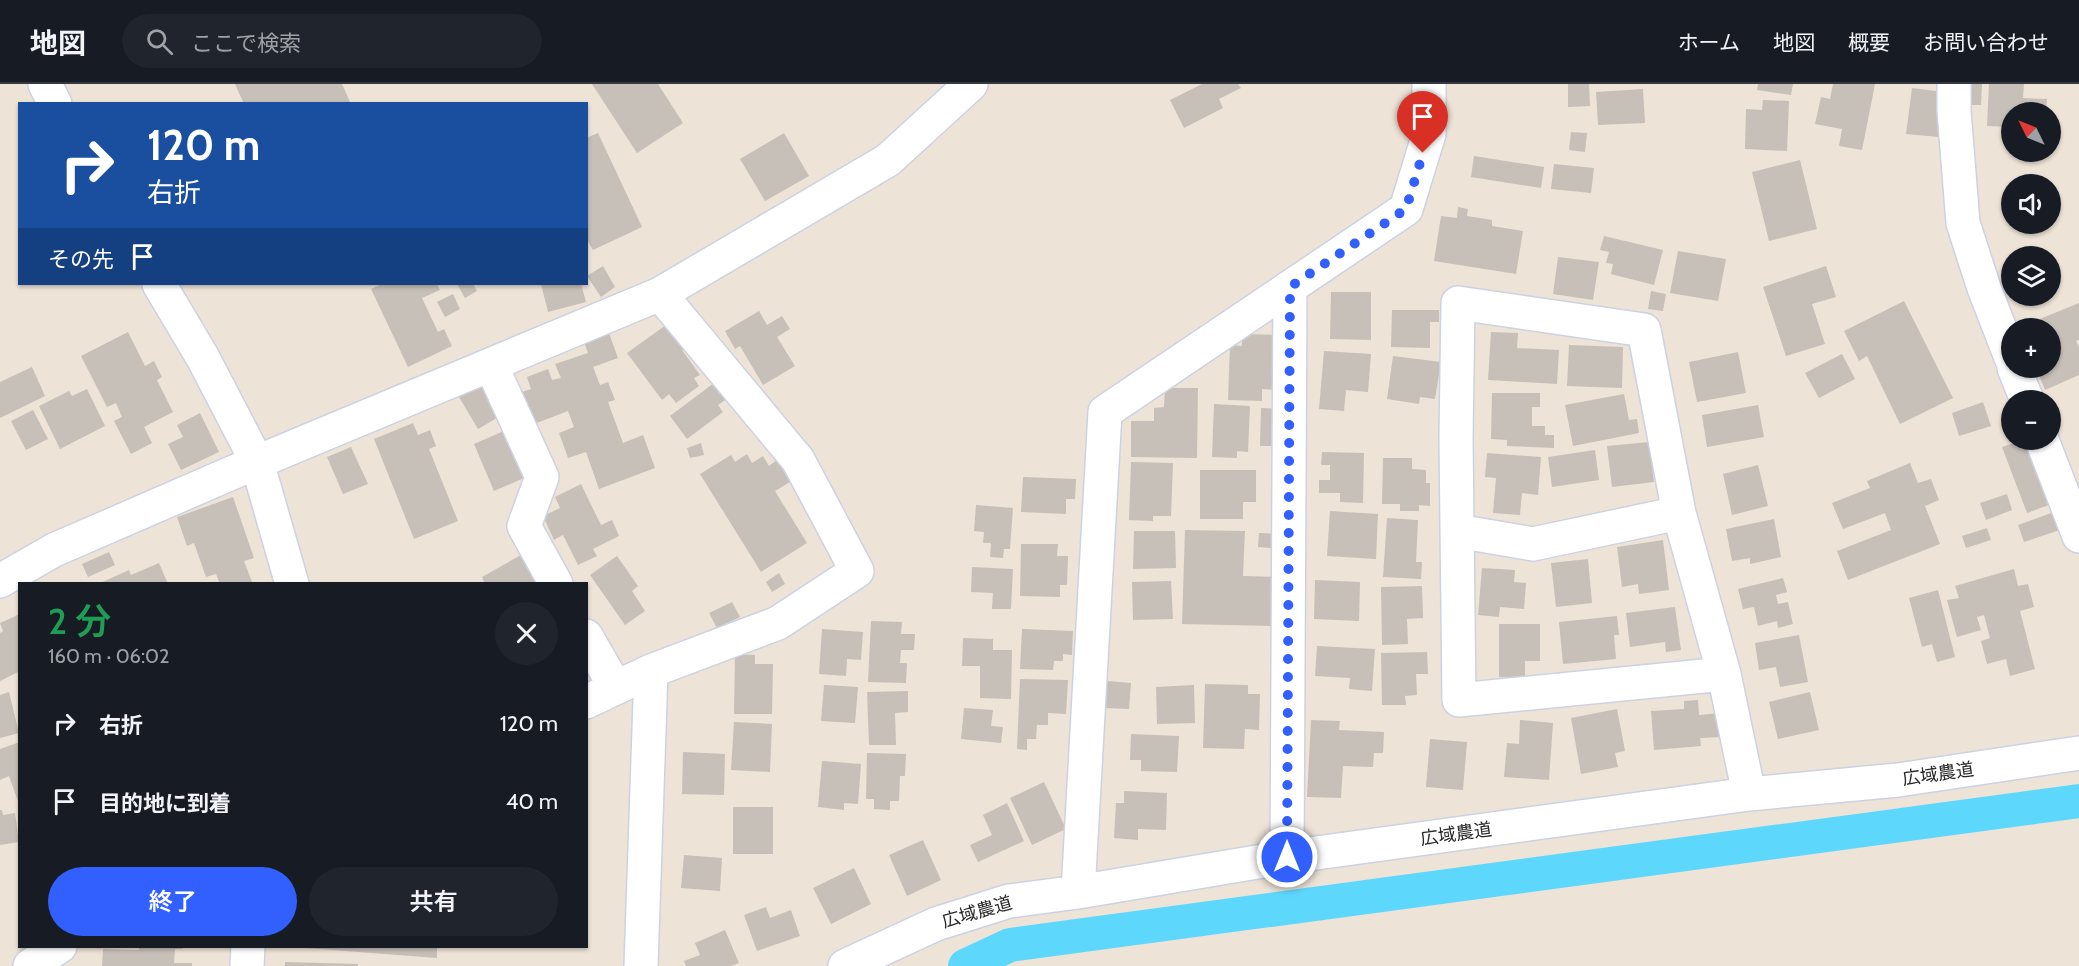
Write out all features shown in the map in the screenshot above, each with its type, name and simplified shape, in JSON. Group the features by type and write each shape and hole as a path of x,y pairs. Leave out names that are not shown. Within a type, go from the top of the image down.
{"street":[{"path":"45,84 54,102"},
{"path":"0,581 54,550 257,462 660,294 888,160 971,84"},
{"path":"1078,892 1105,412 1406,209 1429,134 1429,84"},
{"path":"1954,84 1962,223 2001,332"},
{"path":"160,285 203,358 257,462 291,582"},
{"path":"1287,857 1290,287"},
{"path":"588,701 651,671 778,623 857,571 798,460 660,294"},
{"path":"1724,674 1459,700 1458,303 1644,330 1679,513 1724,674 1749,794"},
{"path":"491,365 542,477 524,526 555,582"},
{"path":"2046,450 2079,536"},
{"path":"1457,531 1533,544 1679,513"},
{"path":"588,639 616,688"},
{"path":"641,966 651,671"},
{"name":"広域農道","path":"845,966 936,924 1009,901 1078,892 1287,857 1749,794 1898,780 2079,753"},
{"path":"30,966 57,948"},
{"path":"247,966 248,948"}],"building":[{"path":"235,84 342,84 350,102 243,102"},
{"path":"592,84 658,84 683,123 637,153"},
{"path":"1202,84 1238,84 1241,88 1219,99 1223,108 1184,128 1170,100"},
{"path":"1568,84 1589,84 1590,106 1568,107"},
{"path":"1758,84 1793,84 1791,95 1757,90"},
{"path":"1833,84 1875,84 1862,150 1839,146 1842,129 1815,124 1821,97 1830,99"},
{"path":"1970,84 1982,84 1981,105 1970,105"},
{"path":"1989,84 2024,84 2023,98 2047,99 2047,102 2001,102 2001,127 1987,126"},
{"path":"1912,88 1944,92 1939,137 1906,134"},
{"path":"1643,89 1645,123 1598,125 1596,92"},
{"path":"1763,100 1789,101 1787,151 1745,149 1746,109 1762,110"},
{"path":"1571,132 1587,133 1585,152 1569,150"},
{"path":"598,133 642,227 593,250 588,241 588,137"},
{"path":"784,133 809,176 765,201 740,159"},
{"path":"1474,156 1544,167 1541,188 1471,177"},
{"path":"1800,160 1817,229 1769,241 1752,172"},
{"path":"1554,164 1594,168 1591,193 1551,189"},
{"path":"1458,207 1468,209 1467,216 1492,220 1492,226 1523,231 1516,274 1434,261 1441,216 1457,218"},
{"path":"1604,236 1663,250 1654,285 1611,274 1613,264 1606,263 1609,252 1600,250"},
{"path":"1678,251 1726,259 1718,301 1670,293"},
{"path":"1558,257 1599,262 1593,300 1553,294"},
{"path":"603,266 615,287 601,297 588,275"},
{"path":"1826,266 1836,297 1812,304 1825,344 1786,356 1763,287"},
{"path":"380,285 438,285 440,290 422,298 438,332 444,329 452,346 408,367 371,289"},
{"path":"458,285 474,285 477,291 465,298"},
{"path":"541,285 581,285 586,302 548,312"},
{"path":"1651,291 1666,294 1663,311 1648,309"},
{"path":"1331,292 1371,292 1371,340 1330,339"},
{"path":"453,294 460,309 445,317 437,302"},
{"path":"1904,301 1953,398 1900,424 1867,356 1859,361 1844,331"},
{"path":"2079,303 2079,340 2076,341 2079,347 2079,375 2045,390 2040,378 2061,378 2061,318 2043,318"},
{"path":"1392,310 1439,310 1439,322 1430,322 1430,348 1391,347"},
{"path":"759,311 767,325 782,316 790,329 777,337 795,366 763,385 740,346 735,349 725,331"},
{"path":"673,320 690,344 682,350 700,375 694,378 699,386 676,403 669,394 662,400 627,353"},
{"path":"128,332 145,366 154,361 162,377 157,380 173,412 144,427 152,443 131,454 114,421 122,417 116,403 107,407 81,356"},
{"path":"1491,332 1518,333 1517,348 1559,350 1557,384 1488,380"},
{"path":"609,333 618,358 593,367 600,385 608,382 615,400 608,402 623,443 643,435 655,468 599,489 586,452 568,458 559,433 574,427 568,411 534,424 522,392 531,389 527,377 548,369 552,380 561,378 555,364 588,353 584,342"},
{"path":"1242,334 1279,335 1276,390 1262,389 1262,401 1228,400 1230,345 1242,346"},
{"path":"1569,345 1623,347 1622,388 1567,386"},
{"path":"1324,351 1371,354 1368,392 1346,390 1344,411 1319,409"},
{"path":"1738,352 1746,393 1697,402 1689,362"},
{"path":"1842,354 1855,379 1819,398 1805,373"},
{"path":"1393,356 1441,362 1435,399 1420,397 1419,404 1387,399"},
{"path":"32,367 45,396 0,418 0,382"},
{"path":"718,380 730,397 718,405 723,412 687,439 670,416"},
{"path":"482,383 502,415 478,429 459,397"},
{"path":"1165,388 1198,388 1197,458 1131,457 1131,421 1154,421 1154,408 1164,407"},
{"path":"87,389 105,426 60,449 39,406 69,391 72,396"},
{"path":"1492,393 1540,393 1540,407 1532,407 1532,426 1545,426 1545,435 1554,435 1554,448 1507,446 1507,440 1491,439"},
{"path":"1624,394 1629,420 1637,419 1639,433 1573,446 1565,405"},
{"path":"1983,402 1991,426 1959,436 1952,413"},
{"path":"1214,404 1250,406 1248,452 1237,451 1237,458 1212,457"},
{"path":"1758,405 1764,437 1707,447 1702,415"},
{"path":"1261,408 1283,409 1282,446 1260,446"},
{"path":"33,410 48,439 26,450 11,421"},
{"path":"200,413 219,452 181,470 168,444 183,437 177,425"},
{"path":"413,423 418,435 430,430 436,446 429,449 458,521 414,539 374,439"},
{"path":"506,430 526,477 494,491 474,444"},
{"path":"1649,442 1654,482 1612,487 1607,446"},
{"path":"701,443 704,455 690,458 687,448"},
{"path":"351,447 368,484 343,494 327,457"},
{"path":"1595,450 1599,480 1552,487 1548,457"},
{"path":"2003,450 2034,450 2054,503 2027,513"},
{"path":"1322,452 1364,453 1363,503 1340,502 1340,493 1319,493 1319,480 1330,480 1330,465 1321,465"},
{"path":"1487,453 1541,457 1538,495 1522,493 1520,515 1493,513 1496,478 1485,477"},
{"path":"747,454 752,463 763,456 769,466 777,460 790,482 775,491 807,543 761,572 700,474 731,455 735,462"},
{"path":"1383,458 1412,458 1412,469 1426,470 1426,483 1430,483 1430,506 1419,505 1419,511 1400,511 1400,504 1382,504"},
{"path":"1131,462 1173,463 1171,516 1153,516 1153,521 1129,520"},
{"path":"1910,463 1918,483 1931,479 1939,500 1925,506 1940,544 1848,580 1837,551 1891,530 1885,513 1843,529 1832,503 1870,488 1867,481"},
{"path":"1758,465 1768,506 1732,515 1723,474"},
{"path":"1200,470 1256,470 1256,502 1243,502 1243,519 1200,519"},
{"path":"1023,477 1076,479 1075,499 1066,499 1066,514 1021,512"},
{"path":"581,484 601,525 612,520 619,536 593,549 597,556 578,565 563,535 554,540 543,516 560,508 555,497"},
{"path":"2007,494 2012,510 1986,520 1980,503"},
{"path":"233,497 254,558 244,561 252,582 219,582 216,574 206,577 194,543 187,546 177,517"},
{"path":"976,505 1013,508 1010,549 1004,549 1003,558 990,557 991,543 983,543 984,532 974,531"},
{"path":"1330,511 1378,514 1376,559 1327,556"},
{"path":"2057,511 2063,529 2024,542 2018,525"},
{"path":"1387,518 1418,520 1416,562 1422,562 1421,579 1383,577"},
{"path":"1774,519 1781,557 1750,564 1750,558 1732,561 1726,529"},
{"path":"1987,528 1991,540 1966,548 1962,536"},
{"path":"1185,530 1245,531 1243,576 1279,577 1277,626 1182,624"},
{"path":"1134,531 1175,531 1176,568 1133,569"},
{"path":"1259,533 1281,534 1279,549 1258,547"},
{"path":"1663,540 1669,590 1639,594 1638,584 1622,587 1617,547"},
{"path":"1021,544 1058,544 1057,556 1068,556 1067,585 1060,585 1060,597 1020,596"},
{"path":"528,551 544,582 484,582 482,577"},
{"path":"109,552 115,565 88,577 82,564"},
{"path":"617,556 638,586 632,591 645,611 625,625 590,575"},
{"path":"1588,559 1592,603 1556,607 1551,563"},
{"path":"159,563 167,582 102,582 129,570 131,575"},
{"path":"972,567 1013,569 1011,609 992,609 993,593 971,592"},
{"path":"1482,568 1515,570 1514,582 1526,583 1524,609 1500,607 1499,617 1478,615"},
{"path":"2014,569 2018,586 2028,584 2034,607 2020,611 2035,669 2010,676 2006,659 1987,664 1981,641 1990,638 1984,615 1977,617 1981,630 1957,637 1947,600 1959,598 1955,586"},
{"path":"779,573 785,584 772,592 766,582"},
{"path":"1783,578 1787,592 1776,595 1778,604 1788,602 1793,624 1778,628 1777,621 1758,626 1754,607 1743,609 1738,589"},
{"path":"1315,580 1360,582 1359,621 1314,619"},
{"path":"1171,581 1173,619 1133,620 1132,582"},
{"path":"1422,586 1423,618 1407,619 1408,644 1382,645 1381,587"},
{"path":"1938,590 1955,657 1937,662 1932,644 1922,647 1909,598"},
{"path":"732,602 740,617 717,628 709,613"},
{"path":"1675,607 1681,650 1666,652 1665,642 1630,647 1626,613"},
{"path":"18,615 18,672 0,681 0,633 3,631 0,623"},
{"path":"1617,616 1619,635 1614,635 1616,659 1563,664 1559,622"},
{"path":"871,621 902,622 901,634 915,634 914,650 901,650 900,663 907,663 906,683 868,682"},
{"path":"1499,624 1540,624 1540,661 1525,661 1525,677 1499,677"},
{"path":"822,629 863,632 861,660 847,659 846,676 819,674"},
{"path":"1022,629 1073,631 1072,655 1063,654 1063,661 1054,661 1053,670 1020,669"},
{"path":"1799,635 1808,682 1780,687 1776,667 1759,670 1755,643"},
{"path":"963,638 993,639 993,650 1012,650 1011,699 980,698 980,666 962,666"},
{"path":"1317,646 1375,649 1372,691 1349,689 1350,678 1315,676"},
{"path":"1427,652 1428,674 1416,674 1417,695 1405,696 1406,705 1382,705 1381,653"},
{"path":"735,654 755,655 755,664 773,664 772,714 734,714"},
{"path":"1020,679 1068,680 1066,714 1048,713 1048,725 1037,725 1036,739 1027,739 1027,750 1017,749"},
{"path":"1107,681 1131,683 1129,709 1105,708"},
{"path":"1205,684 1248,685 1248,694 1260,694 1259,730 1245,729 1244,749 1203,748"},
{"path":"824,685 858,687 855,723 821,721"},
{"path":"1194,685 1195,723 1157,724 1156,687"},
{"path":"908,691 908,712 895,713 896,745 869,745 867,692"},
{"path":"9,692 18,733 0,738 0,695"},
{"path":"1810,692 1819,730 1778,739 1769,702"},
{"path":"1698,700 1699,715 1720,713 1721,737 1700,738 1701,746 1654,750 1651,711 1684,709 1684,701"},
{"path":"964,708 993,710 991,726 1003,727 1001,743 961,739"},
{"path":"1617,709 1625,751 1615,753 1618,767 1581,774 1571,718"},
{"path":"1311,720 1340,721 1339,730 1384,732 1383,753 1374,753 1373,767 1343,766 1341,798 1307,797"},
{"path":"1520,720 1553,723 1549,780 1504,777 1507,743 1519,744"},
{"path":"734,722 772,724 770,772 731,770"},
{"path":"1131,734 1179,736 1177,772 1141,771 1141,760 1130,760"},
{"path":"1430,739 1467,742 1463,790 1426,787"},
{"path":"18,743 18,801 9,776 0,780 0,749"},
{"path":"683,752 725,754 724,795 682,794"},
{"path":"867,753 906,754 905,776 900,776 899,801 890,801 890,810 874,809 874,799 866,799"},
{"path":"822,761 861,764 858,804 844,803 844,810 818,807"},
{"path":"1044,782 1066,829 1032,845 1010,798"},
{"path":"1124,791 1167,793 1166,830 1138,829 1138,840 1114,838 1116,803 1124,803"},
{"path":"1007,803 1024,841 978,862 970,845 992,835 983,815"},
{"path":"733,807 773,807 773,854 733,854"},
{"path":"0,810 3,815 15,813 18,842 0,845"},
{"path":"923,840 941,880 907,896 889,855"},
{"path":"684,855 722,858 720,891 681,888"},
{"path":"854,868 871,904 831,924 813,888"},
{"path":"766,907 770,918 791,910 800,936 757,951 744,915"},
{"path":"725,930 739,963 731,966 686,966 684,961 700,955 695,943"},
{"path":"139,948 183,948 175,949 174,963 192,963 192,966 102,966 103,949 139,950"},
{"path":"306,948 437,948 437,958"},
{"path":"285,962 358,964 358,966 285,966"}],"waterway":[{"path":"965,966 1010,945 2079,801"}],"route":[{"path":"1287,857 1290,287 1406,209 1423,153"}]}
